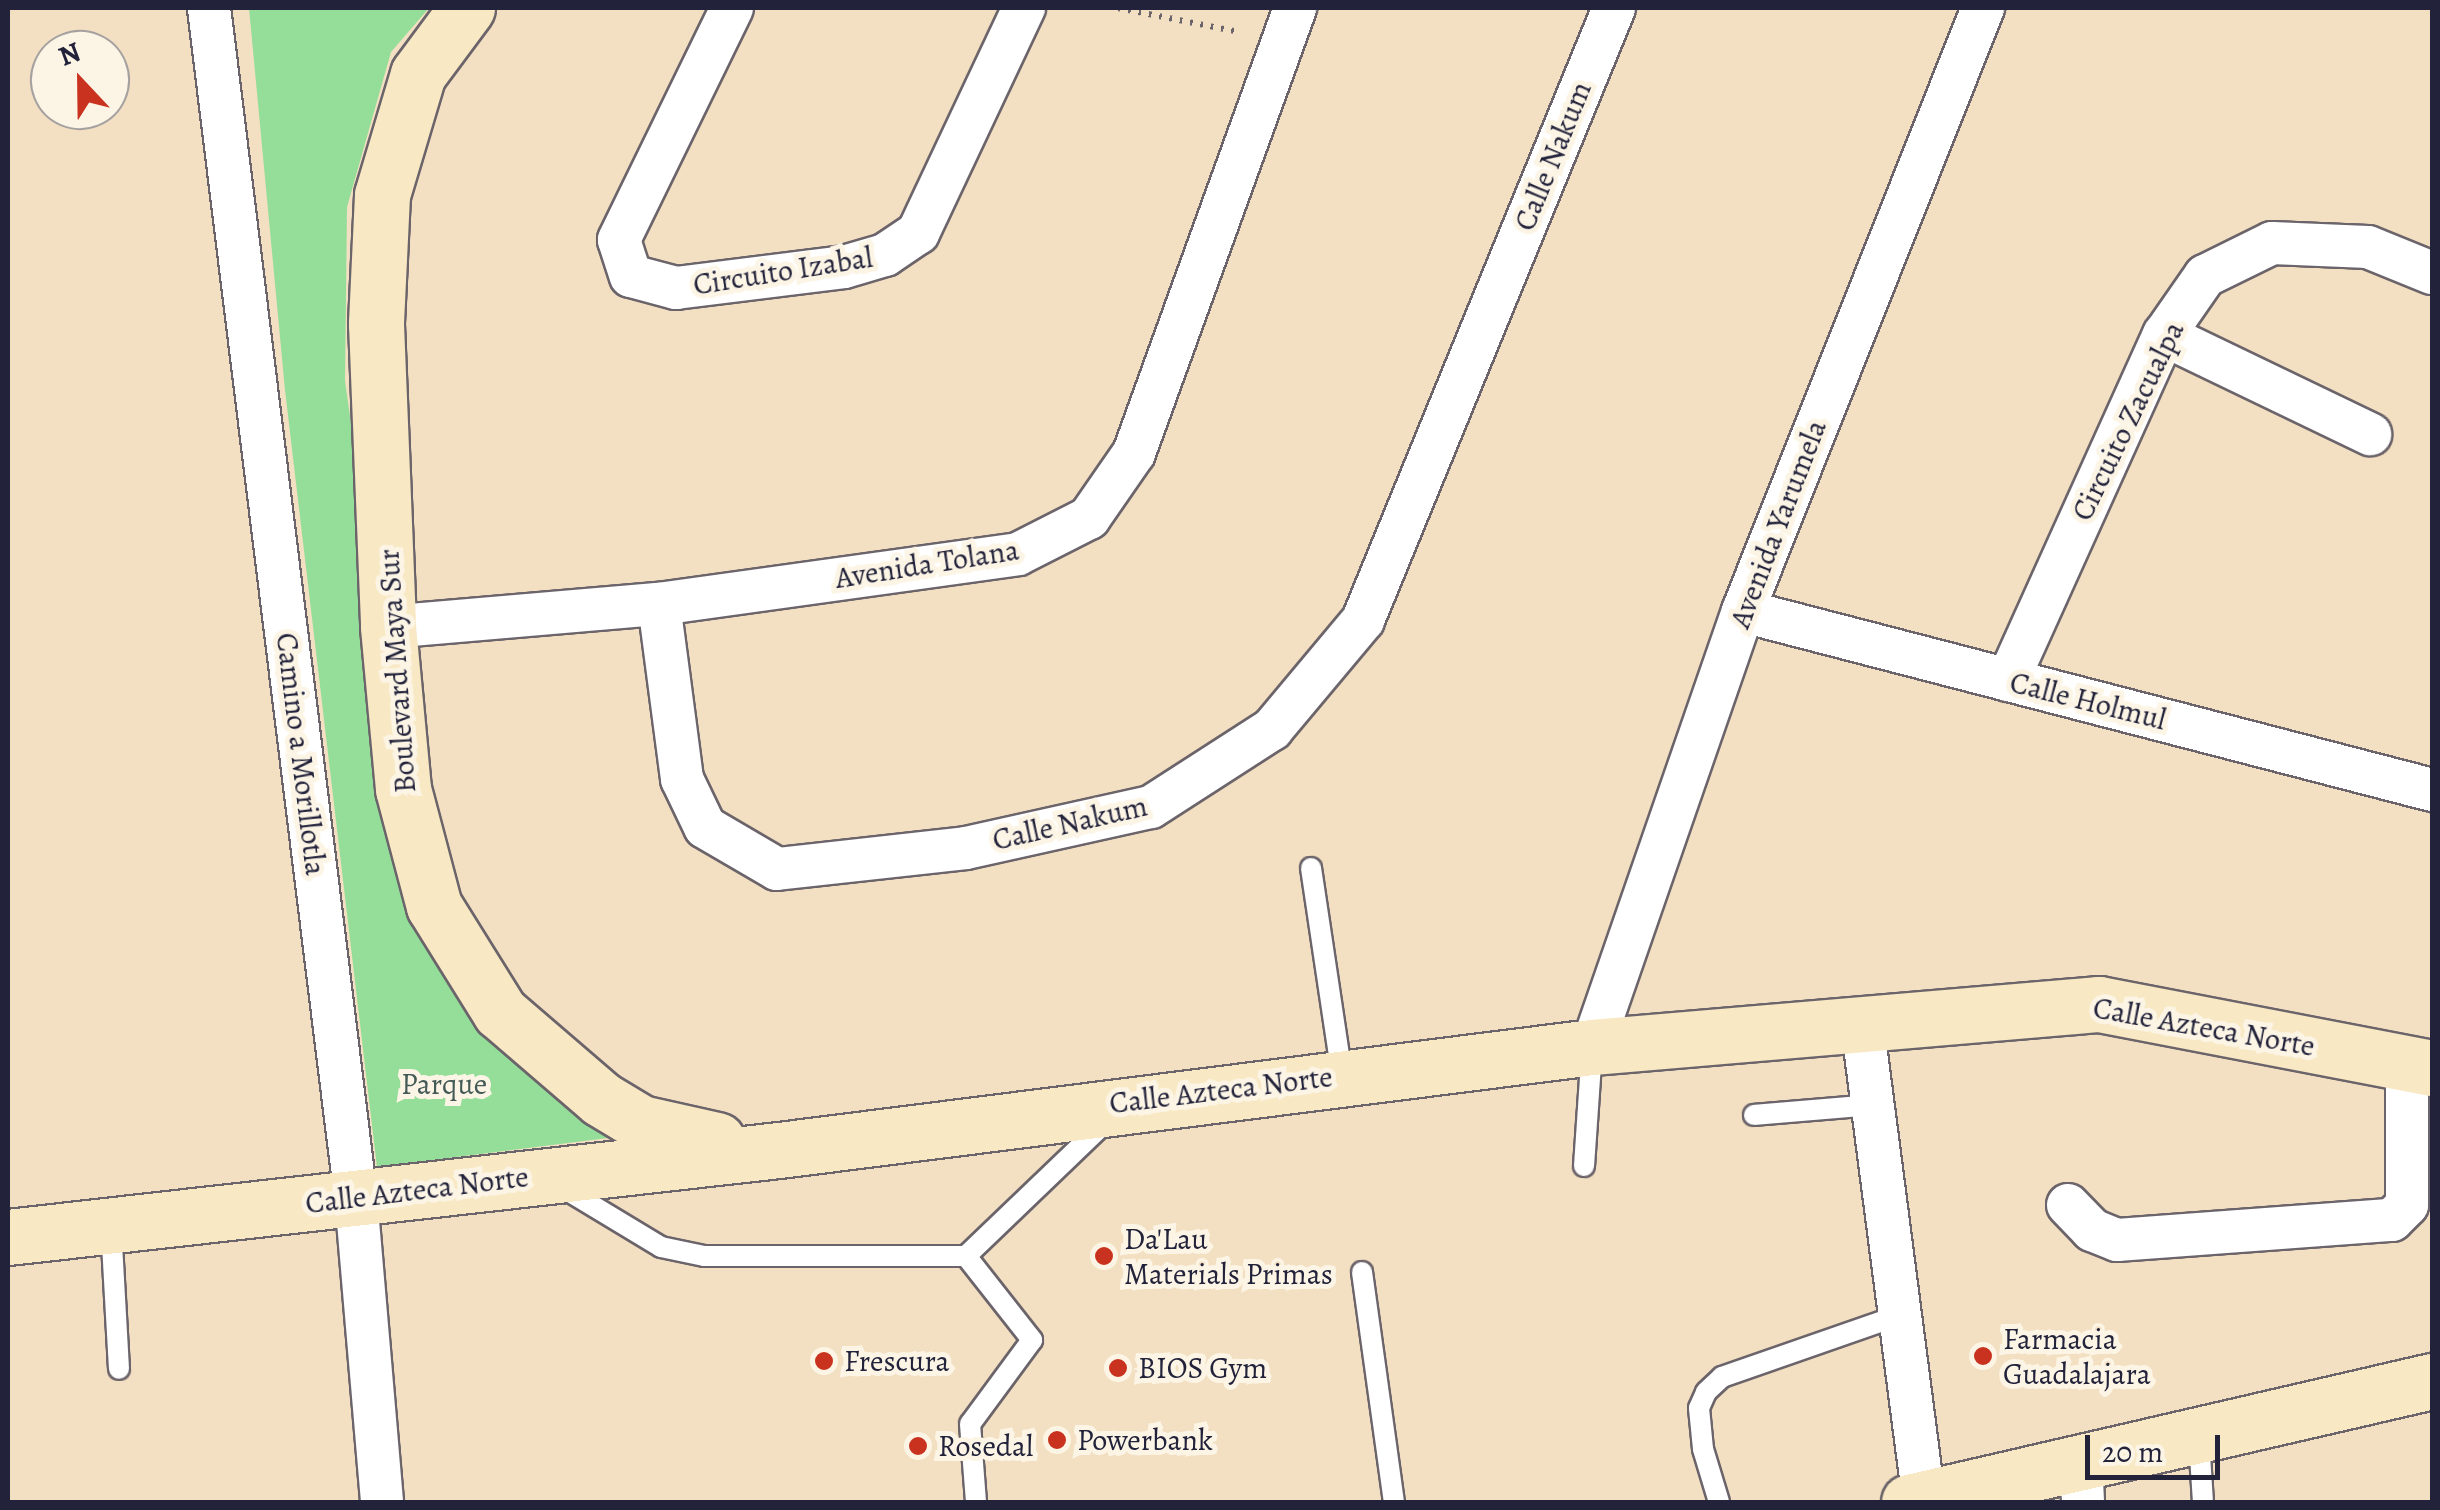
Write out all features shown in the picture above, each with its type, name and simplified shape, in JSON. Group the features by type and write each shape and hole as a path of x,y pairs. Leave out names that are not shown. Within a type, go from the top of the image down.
{"main road":[{"name":"Boulevard Maya Sur","path":"467,8 418,74 382,195 376,324 388,626 403,789 416,842 434,906 480,987 600,1099 641,1123 780,1150"},
{"name":"Calle Azteca Norte","path":"8,1237 540,1174 780,1150 1127,1101 1592,1046 2099,1004 2420,1066"},
{"path":"1916,1500 2082,1481 2198,1432 2432,1380"}],"street":[{"name":"Camino a Morillotla","path":"208,8 356,1198 382,1502"},
{"name":"Circuito Izabal","path":"732,8 619,240 631,276 676,288 844,268 885,255 918,233 1024,8"},
{"name":"Calle Nakum","path":"660,604 682,780 705,827 776,869 966,848 1152,808 1272,730 1363,620 1614,8"},
{"name":"Avenida Yarumela","path":"1592,1046 1743,611 1983,8"},
{"name":"Avenida Tolana","path":"388,626 660,604 1018,554 1089,518 1134,453 1295,14"},
{"name":"Circuito Zacualpa","path":"2008,680 2164,335 2205,276 2272,242 2368,247 2432,273"},
{"path":"2164,335 2370,434"},
{"name":"Calle Holmul","path":"1743,611 2432,790"},
{"path":"1862,1023 1900,1315 1916,1500"},
{"path":"2068,1204 2092,1230 2117,1240 2392,1220 2407,1205 2420,1066"}],"lane":[{"path":"1311,868 1342,1075"},
{"path":"1584,1166 1592,1046"},
{"path":"540,1174 661,1247 704,1256 966,1256 1127,1101"},
{"path":"1754,1115 1872,1105"},
{"path":"110,1226 119,1368"},
{"path":"966,1256 1032,1340 970,1424 976,1502"},
{"path":"1362,1272 1394,1502"},
{"path":"1720,1502 1703,1449 1699,1408 1706,1392 1722,1377 1900,1315"},
{"path":"2198,1432 2203,1502"}],"path":[{"path":"1118,8 1266,37 1295,14"}],"green space":[{"name":"Parque","path":"249,8 429,8 391,52 347,207 345,381 422,924 632,1135 377,1167 285,390"}],"place":[{"name":"Da'Lau Materials Primas","path":"1104,1256"},
{"name":"Farmacia Guadalajara","path":"1983,1356"},
{"name":"Frescura","path":"824,1361"},
{"name":"BIOS Gym","path":"1118,1368"},
{"name":"Powerbank","path":"1057,1440"},
{"name":"Rosedal","path":"918,1446"}]}
